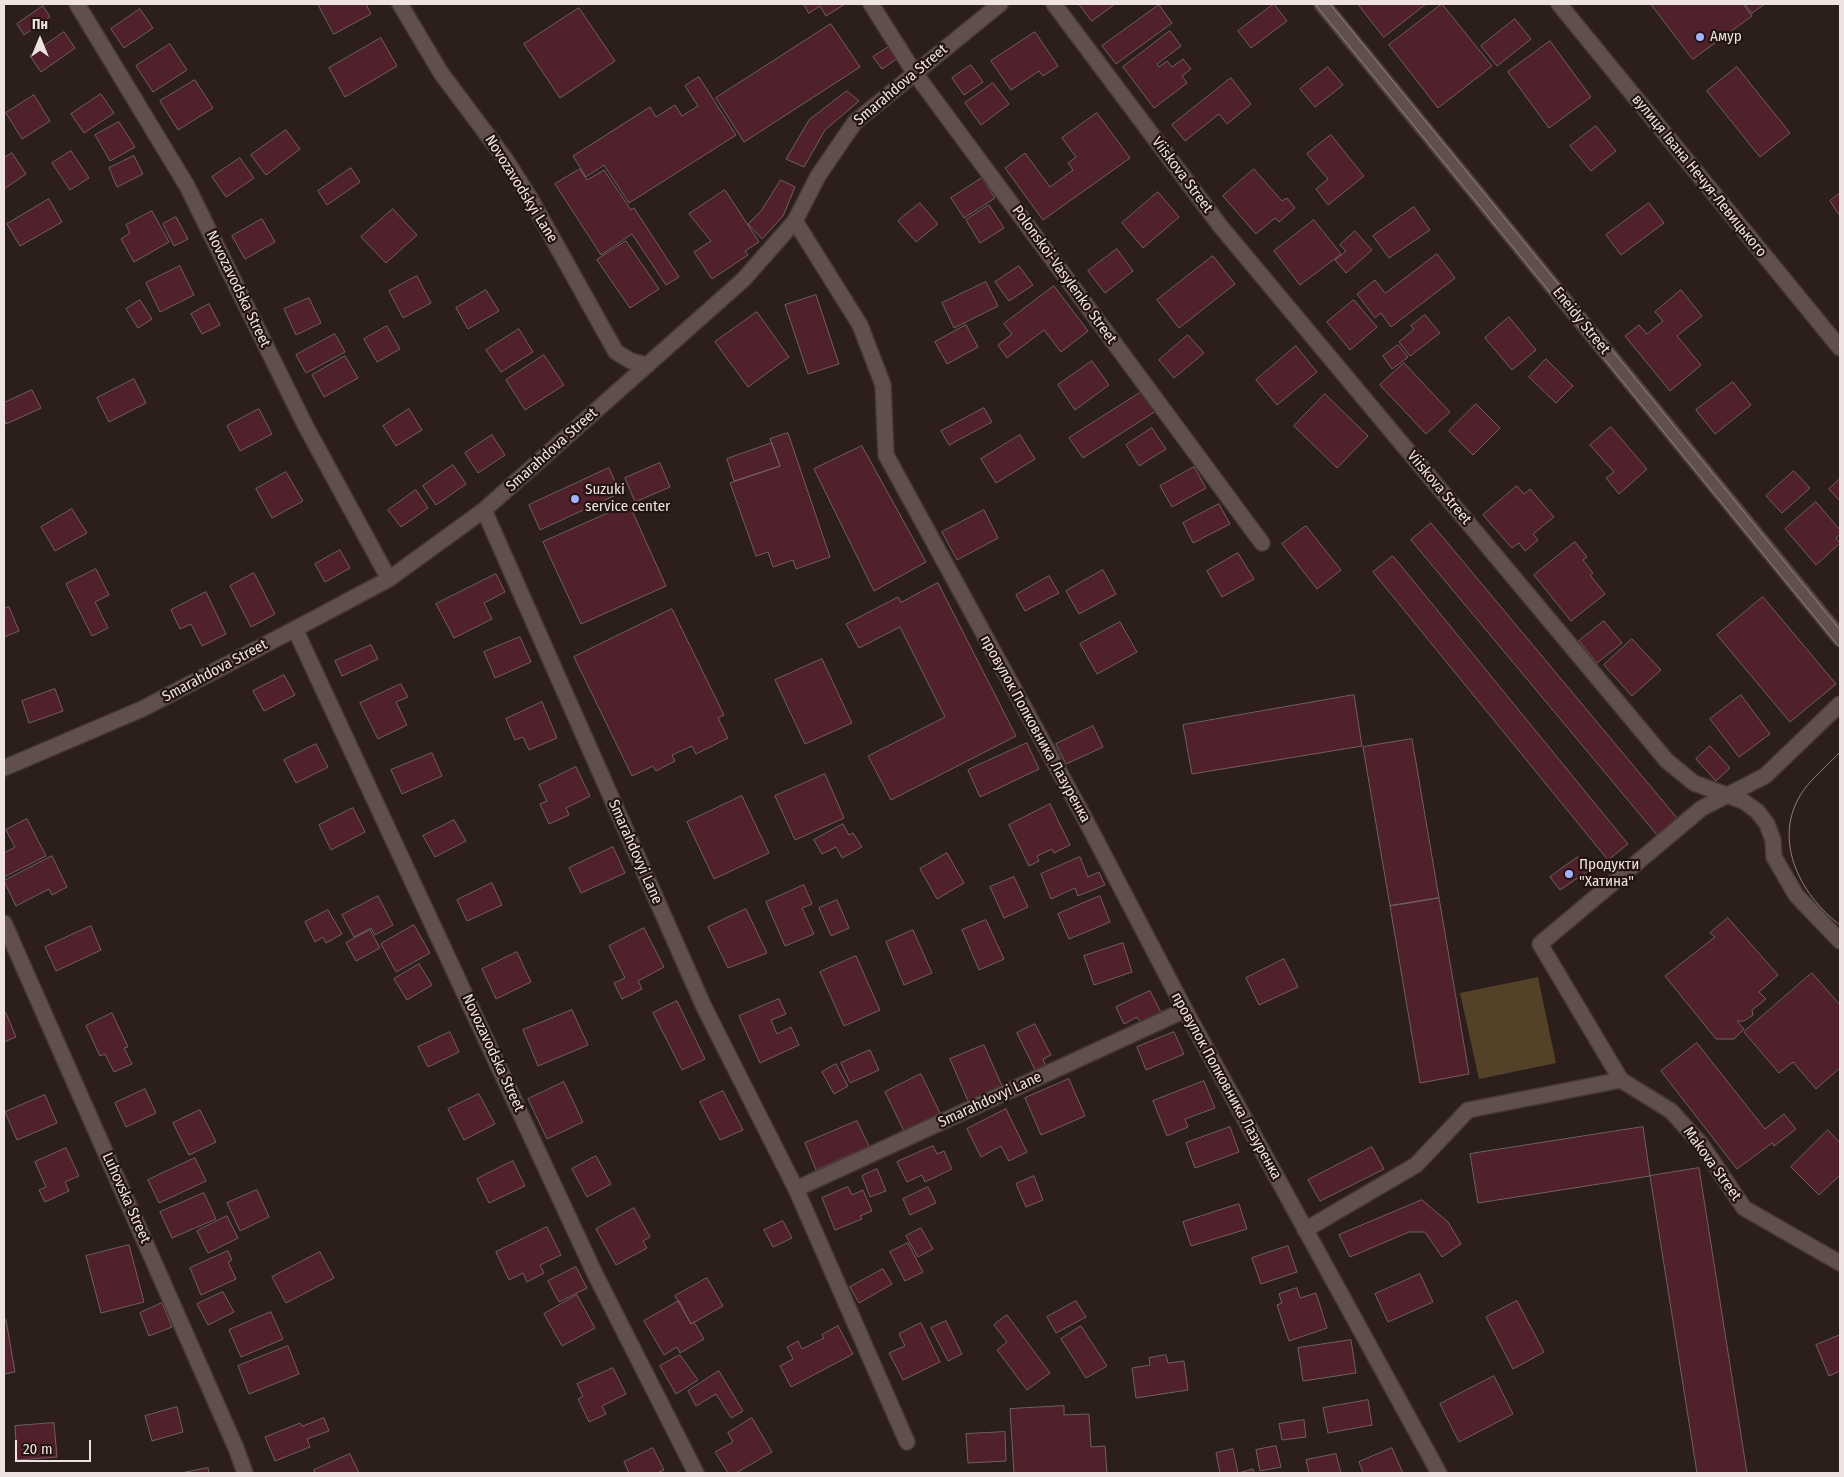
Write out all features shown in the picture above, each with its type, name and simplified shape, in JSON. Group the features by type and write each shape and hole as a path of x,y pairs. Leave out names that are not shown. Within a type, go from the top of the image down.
{"street":[{"name":"Novozavodska Street","path":"77,4 187,186 305,425 389,579"},
{"name":"Novozavodskyi Lane","path":"400,4 441,73 506,160 530,198 616,352 631,361 646,365"},
{"name":"Polonskoi-Vasylenko Street","path":"871,4 914,72 1262,542"},
{"name":"Smarahdova Street","path":"4,768 142,709 389,579 484,510 744,279 795,221 818,176 855,122 914,72 1000,4"},
{"name":"Viiskova Street","path":"1054,4 1221,227 1667,761 1694,783 1743,801 1757,811 1768,824 1773,840 1774,857 1796,895 1840,941"},
{"name":"Eneidy Street","path":"1322,4 1840,638"},
{"name":"вулиця Івана Нечуя-Левицького","path":"1559,4 1840,348"},
{"name":"провулок Полковника Лазуренка","path":"795,221 860,325 883,385 886,455 1084,817 1184,1010 1439,1473"},
{"name":"Smarahdovyi Lane","path":"484,510 704,1008 796,1190 907,1442"},
{"name":"Novozavodska Street","path":"295,629 595,1274 696,1473"},
{"path":"1727,795 1765,776 1840,704"},
{"name":"Makova Street","path":"1727,795 1702,808 1540,944 1621,1080 1671,1111 1701,1144 1744,1208 1840,1263"},
{"name":"Luhovska Street","path":"4,923 236,1448 245,1473"},
{"name":"Smarahdovyi Lane","path":"796,1190 1184,1010"},
{"path":"1305,1230 1416,1165 1468,1110 1621,1080"}],"shaded area":[{"path":"1538,977 1556,1063 1479,1079 1460,993"}],"building":[{"path":"318,4 366,4 371,14 334,34"},
{"path":"804,4 845,4 826,16 820,6 809,13"},
{"path":"1079,4 1115,4 1092,21"},
{"path":"1274,4 1287,21 1251,48 1238,31"},
{"path":"1358,4 1426,4 1384,37"},
{"path":"1442,4 1492,66 1438,108 1389,45"},
{"name":"Амур","path":"1651,4 1743,4 1752,16 1693,59"},
{"path":"1745,4 1765,4 1752,13"},
{"path":"1159,5 1172,23 1116,64 1102,46"},
{"path":"43,6 50,17 24,35 17,24"},
{"path":"579,8 615,61 560,98 524,44"},
{"path":"140,9 153,28 124,48 111,29"},
{"path":"1515,19 1531,39 1497,66 1481,46"},
{"path":"831,24 860,67 744,142 716,98"},
{"path":"1170,31 1181,46 1157,64 1159,67 1167,61 1172,67 1183,59 1191,69 1182,76 1187,83 1154,108 1123,67"},
{"path":"64,32 75,48 41,72 30,56"},
{"path":"1035,32 1058,66 1043,76 1039,71 1011,90 991,61"},
{"path":"381,38 397,66 345,97 329,68"},
{"path":"1550,41 1591,97 1549,128 1508,72"},
{"path":"170,44 187,70 153,92 136,66"},
{"path":"890,46 898,58 882,69 873,57"},
{"path":"971,65 983,82 964,95 952,78"},
{"path":"1328,67 1343,85 1315,107 1300,89"},
{"path":"1737,67 1790,133 1760,157 1707,91"},
{"path":"699,77 736,135 629,203 604,165 586,177 573,156 650,107 656,117 675,105 682,116 698,106 685,86"},
{"path":"1231,78 1251,104 1227,124 1219,114 1185,141 1172,125"},
{"path":"195,80 213,108 178,130 160,101"},
{"path":"993,83 1009,104 981,125 965,103"},
{"path":"847,91 859,101 825,130 804,167 786,159 809,120"},
{"path":"101,94 114,113 84,133 71,114"},
{"path":"34,95 50,121 22,139 6,113"},
{"path":"1097,113 1130,158 1043,220 1005,168 1025,153 1050,187 1073,170 1068,163 1076,157 1062,138"},
{"path":"119,122 135,147 110,161 95,135"},
{"path":"1596,126 1616,151 1591,171 1570,146"},
{"path":"286,130 300,149 266,175 251,155"},
{"path":"1331,135 1364,176 1328,205 1316,189 1328,179 1307,154"},
{"path":"71,151 89,178 70,190 52,163"},
{"path":"12,153 26,174 4,189 4,158"},
{"path":"134,156 143,174 117,187 109,168"},
{"path":"240,158 254,178 226,197 212,177"},
{"path":"351,168 360,182 327,205 318,191"},
{"path":"580,169 587,180 604,170 631,210 634,208 679,277 666,285 632,234 601,255 555,184"},
{"path":"1254,169 1282,201 1287,198 1295,208 1279,222 1275,218 1256,234 1223,196"},
{"path":"982,178 995,198 964,218 951,198"},
{"path":"781,180 795,187 783,216 762,239 748,224 761,211"},
{"path":"725,190 759,242 745,251 748,255 712,279 694,252 711,241 689,214"},
{"path":"1158,192 1179,217 1143,248 1122,223"},
{"path":"1840,193 1840,216 1830,201"},
{"path":"49,199 62,222 20,246 7,224"},
{"path":"920,203 938,224 916,242 898,221"},
{"path":"1649,203 1664,223 1621,255 1606,235"},
{"path":"989,205 1004,228 980,243 966,220"},
{"path":"1414,207 1430,230 1389,258 1373,236"},
{"path":"393,209 417,235 386,263 361,237"},
{"path":"152,211 169,242 134,262 121,239 130,233 126,225"},
{"path":"176,217 188,239 174,246 163,224"},
{"path":"262,219 275,242 245,259 232,236"},
{"path":"1314,220 1341,254 1300,285 1274,251"},
{"path":"1355,231 1372,250 1346,273 1335,260 1346,251 1340,245"},
{"path":"626,241 659,289 630,308 597,260"},
{"path":"1117,249 1133,271 1105,293 1088,271"},
{"path":"1437,254 1455,278 1391,327 1381,313 1375,318 1357,294 1375,280 1385,293"},
{"path":"1213,256 1235,284 1179,328 1157,300"},
{"path":"180,266 194,295 160,312 146,283"},
{"path":"1019,266 1033,285 1009,301 995,282"},
{"path":"417,276 431,303 403,318 389,291"},
{"path":"986,282 998,306 954,328 942,303"},
{"path":"1054,286 1088,331 1061,352 1044,330 1007,358 998,345 1012,334 1004,324"},
{"path":"486,290 499,311 468,329 456,308"},
{"path":"1681,290 1702,316 1677,336 1701,365 1670,391 1625,336 1639,325 1647,334 1663,321 1655,312"},
{"path":"816,295 839,364 808,374 785,305"},
{"path":"309,298 321,323 296,335 284,309"},
{"path":"140,300 152,319 138,328 126,309"},
{"path":"1354,300 1377,327 1350,350 1327,322"},
{"path":"209,304 220,325 202,334 191,314"},
{"path":"757,312 789,357 748,387 715,342"},
{"path":"1425,315 1440,333 1410,356 1399,342 1414,329 1411,326"},
{"path":"1509,317 1536,350 1512,370 1485,338"},
{"path":"966,325 978,347 947,364 935,342"},
{"path":"387,326 400,349 377,362 364,339"},
{"path":"519,329 533,352 501,372 486,350"},
{"path":"335,334 345,352 306,373 296,355"},
{"path":"1188,335 1204,353 1174,378 1159,360"},
{"path":"1398,345 1408,357 1392,369 1383,356"},
{"path":"1296,346 1317,372 1277,405 1256,380"},
{"path":"544,355 564,385 525,410 506,380"},
{"path":"345,356 358,378 324,397 312,375"},
{"path":"1546,359 1573,386 1556,403 1529,377"},
{"path":"1092,361 1109,385 1075,410 1058,385"},
{"path":"1404,363 1450,412 1426,434 1380,385"},
{"path":"134,379 146,403 109,422 97,398"},
{"path":"1733,382 1751,405 1715,434 1696,410"},
{"path":"1146,389 1159,409 1083,458 1069,438"},
{"path":"32,390 41,408 6,424 4,419 4,403"},
{"path":"1325,394 1368,436 1337,468 1294,426"},
{"path":"1476,404 1500,428 1473,455 1449,431"},
{"path":"984,408 992,422 949,445 941,431"},
{"path":"259,409 272,434 240,451 227,426"},
{"path":"409,409 422,430 396,446 383,426"},
{"path":"1611,427 1647,469 1619,494 1606,478 1614,472 1590,445"},
{"path":"1152,428 1166,449 1139,466 1126,445"},
{"path":"788,433 830,557 796,569 793,560 773,567 768,552 756,556 730,483 780,466 770,439"},
{"path":"492,435 505,455 478,473 465,453"},
{"path":"1020,435 1035,459 996,483 981,459"},
{"path":"772,443 780,466 734,481 727,459"},
{"path":"862,446 926,562 874,591 814,469"},
{"path":"660,463 670,487 635,502 625,478"},
{"path":"453,465 466,484 436,505 423,486"},
{"path":"1194,467 1206,488 1172,507 1160,486"},
{"name":"Suzuki service center","path":"609,468 620,493 540,530 529,505"},
{"path":"1794,471 1810,488 1782,513 1766,496"},
{"path":"286,472 303,501 272,518 256,489"},
{"path":"1840,479 1840,501 1829,489"},
{"path":"1517,486 1524,494 1530,489 1554,517 1533,534 1538,540 1525,551 1519,543 1512,548 1483,515"},
{"path":"416,490 428,508 401,527 388,510"},
{"path":"1816,502 1840,530 1840,534 1836,538 1840,543 1816,565 1785,529"},
{"path":"629,504 666,586 581,624 543,542"},
{"path":"1219,504 1230,524 1193,543 1183,523"},
{"path":"72,509 87,533 55,551 41,527"},
{"path":"984,510 998,538 957,560 942,532"},
{"path":"1431,523 1677,818 1657,835 1411,540"},
{"path":"1306,526 1341,570 1317,589 1282,544"},
{"path":"1575,542 1587,557 1583,560 1593,573 1590,575 1605,594 1571,621 1534,575"},
{"path":"340,550 350,568 325,582 315,564"},
{"path":"1238,553 1254,579 1222,597 1207,571"},
{"path":"1393,556 1628,844 1608,860 1373,572"},
{"path":"96,569 109,595 95,602 108,628 92,636 66,584"},
{"path":"1103,570 1116,594 1079,614 1066,591"},
{"path":"254,573 275,614 251,627 230,586"},
{"path":"496,574 505,592 484,603 492,619 454,638 436,604"},
{"path":"1049,576 1059,593 1025,611 1016,595"},
{"path":"938,583 1016,736 891,800 868,756 945,717 900,627 859,648 846,624 898,597 901,602"},
{"path":"206,592 226,634 202,646 191,624 180,629 171,610"},
{"path":"1763,597 1836,684 1790,722 1717,635"},
{"path":"9,607 19,631 4,637 4,609"},
{"path":"672,609 724,715 718,718 728,738 696,754 692,746 672,755 675,761 656,771 653,766 632,776 574,657"},
{"path":"1604,621 1622,643 1597,663 1579,641"},
{"path":"1120,622 1137,652 1097,674 1080,644"},
{"path":"520,637 531,662 495,678 484,652"},
{"path":"1632,639 1661,670 1632,696 1604,665"},
{"path":"371,645 378,659 342,676 335,661"},
{"path":"822,659 852,723 805,744 775,680"},
{"path":"284,675 295,695 264,711 253,691"},
{"path":"401,684 408,697 396,702 407,725 378,739 360,703"},
{"path":"55,689 63,711 29,723 22,701"},
{"path":"1354,695 1362,746 1192,774 1183,725"},
{"path":"1741,695 1770,734 1739,757 1710,719"},
{"path":"542,702 557,738 529,750 523,737 515,740 506,719"},
{"path":"1093,726 1103,747 1066,764 1056,744"},
{"path":"1412,739 1439,898 1390,906 1363,747"},
{"path":"1027,743 1039,769 980,797 968,770"},
{"path":"316,744 328,767 296,783 284,760"},
{"path":"1710,746 1730,768 1716,781 1696,759"},
{"path":"432,753 442,776 402,794 391,770"},
{"path":"576,767 590,796 566,808 569,815 549,824 540,804 547,801 539,785"},
{"path":"825,774 844,818 795,840 775,796"},
{"path":"742,796 769,853 714,879 687,822"},
{"path":"1050,804 1070,845 1054,853 1052,849 1037,856 1039,861 1029,866 1009,825"},
{"path":"353,808 365,832 331,850 319,825"},
{"path":"27,819 46,856 4,877 4,853 15,847 6,830"},
{"path":"454,820 466,841 435,857 423,836"},
{"path":"843,824 849,835 853,833 862,847 842,858 836,847 822,854 814,840"},
{"path":"613,847 625,873 581,893 569,868"},
{"path":"947,853 964,883 937,899 920,869"},
{"path":"52,856 67,887 52,895 49,889 16,906 4,881"},
{"path":"1080,857 1088,877 1099,872 1105,885 1078,896 1075,888 1051,899 1041,874"},
{"name":"Продукти \"Хатина\"","path":"1578,857 1588,871 1560,890 1550,877"},
{"path":"1014,877 1028,907 1004,918 990,887"},
{"path":"492,883 502,905 467,921 457,900"},
{"path":"804,885 812,904 802,908 814,934 785,946 766,902"},
{"path":"378,896 393,925 375,935 371,928 354,937 342,915"},
{"path":"1100,896 1110,922 1069,939 1058,914"},
{"path":"1439,898 1469,1074 1420,1083 1390,906"},
{"path":"837,900 849,928 831,936 819,908"},
{"path":"746,909 767,953 728,968 708,927"},
{"path":"328,910 342,934 326,943 323,937 315,942 305,922"},
{"path":"1728,918 1778,975 1759,992 1766,999 1752,1010 1753,1015 1744,1021 1737,1021 1744,1029 1734,1039 1716,1039 1665,976 1715,937 1710,933"},
{"path":"986,920 1004,959 979,970 962,930"},
{"path":"414,925 430,953 396,972 381,944"},
{"path":"91,926 101,950 56,971 45,947"},
{"path":"644,928 664,967 638,981 642,989 622,999 614,983 625,978 609,946"},
{"path":"370,930 380,948 356,961 346,943"},
{"path":"913,930 932,973 904,985 886,942"},
{"path":"1123,943 1132,972 1094,985 1084,956"},
{"path":"517,952 531,982 496,999 482,969"},
{"path":"856,956 880,1010 844,1026 820,972"},
{"path":"1284,959 1298,987 1259,1005 1246,978"},
{"path":"419,964 432,985 407,1000 394,979"},
{"path":"1812,973 1840,1005 1840,1068 1816,1089 1793,1062 1779,1073 1744,1032"},
{"path":"1150,991 1162,1014 1141,1024 1137,1017 1124,1024 1116,1007"},
{"path":"779,999 786,1014 771,1020 777,1034 791,1027 799,1045 760,1063 739,1016"},
{"path":"677,1001 705,1059 682,1070 653,1013"},
{"path":"572,1010 588,1045 538,1066 523,1030"},
{"path":"6,1013 16,1037 4,1042 4,1014"},
{"path":"112,1013 128,1047 124,1048 132,1064 114,1072 105,1054 100,1056 86,1026"},
{"path":"1035,1024 1051,1055 1043,1059 1046,1067 1036,1072 1017,1033"},
{"path":"450,1032 459,1052 428,1067 418,1047"},
{"path":"1174,1032 1184,1054 1146,1070 1137,1047"},
{"path":"1697,1043 1765,1129 1784,1114 1796,1129 1774,1146 1772,1143 1737,1169 1661,1071"},
{"path":"984,1045 1002,1086 968,1101 950,1059"},
{"path":"870,1050 879,1070 850,1083 841,1063"},
{"path":"836,1064 848,1086 834,1094 822,1072"},
{"path":"921,1074 940,1113 904,1131 885,1092"},
{"path":"1069,1079 1085,1116 1041,1135 1025,1098"},
{"path":"1204,1081 1215,1108 1185,1119 1188,1127 1167,1136 1153,1101"},
{"path":"564,1082 583,1122 547,1139 528,1099"},
{"path":"145,1089 156,1113 126,1127 115,1103"},
{"path":"723,1091 743,1130 720,1140 700,1102"},
{"path":"479,1094 495,1124 464,1140 448,1109"},
{"path":"45,1095 57,1123 17,1140 5,1112"},
{"path":"1006,1109 1027,1152 1009,1161 1001,1146 981,1157 967,1129"},
{"path":"200,1110 216,1142 189,1155 173,1123"},
{"path":"857,1121 869,1146 816,1170 805,1143"},
{"path":"1230,1127 1239,1152 1195,1168 1186,1143"},
{"path":"1643,1127 1650,1176 1478,1203 1470,1154"},
{"path":"1828,1130 1840,1143 1840,1175 1819,1195 1791,1167"},
{"path":"933,1146 937,1154 944,1151 952,1169 925,1182 922,1175 907,1182 897,1162"},
{"path":"1372,1147 1384,1169 1320,1201 1308,1180"},
{"path":"66,1148 79,1176 65,1182 69,1191 45,1202 39,1190 46,1187 35,1162"},
{"path":"596,1156 611,1184 587,1197 572,1169"},
{"path":"195,1158 206,1181 159,1203 148,1180"},
{"path":"513,1161 525,1186 489,1203 477,1179"},
{"path":"1699,1168 1747,1473 1697,1473 1650,1176"},
{"path":"877,1169 886,1191 870,1197 862,1176"},
{"path":"1034,1176 1043,1200 1026,1207 1016,1184"},
{"path":"848,1187 852,1195 863,1190 872,1211 860,1216 862,1219 835,1230 822,1198"},
{"path":"928,1187 936,1203 910,1215 903,1199"},
{"path":"257,1190 269,1217 240,1231 227,1203"},
{"path":"204,1193 216,1219 172,1238 160,1212"},
{"path":"1422,1200 1448,1222 1461,1244 1442,1257 1425,1232 1409,1232 1350,1257 1339,1235"},
{"path":"1239,1204 1247,1229 1191,1246 1183,1222"},
{"path":"634,1208 650,1237 643,1241 647,1248 616,1265 596,1229"},
{"path":"227,1216 238,1238 208,1253 197,1231"},
{"path":"783,1221 792,1238 773,1247 764,1230"},
{"path":"547,1227 561,1255 540,1265 544,1273 527,1282 523,1273 509,1280 496,1252"},
{"path":"921,1228 933,1249 918,1257 906,1236"},
{"path":"908,1243 923,1272 905,1281 890,1252"},
{"path":"129,1245 144,1302 101,1313 86,1256"},
{"path":"1288,1246 1297,1272 1261,1284 1252,1258"},
{"path":"228,1251 232,1260 228,1262 236,1279 201,1295 190,1268"},
{"path":"320,1252 334,1278 286,1303 272,1277"},
{"path":"576,1267 587,1288 559,1302 548,1281"},
{"path":"883,1269 892,1284 859,1303 850,1287"},
{"path":"1420,1274 1433,1302 1388,1322 1375,1294"},
{"path":"707,1278 723,1306 691,1324 675,1296"},
{"path":"1297,1288 1300,1298 1316,1293 1327,1328 1289,1341 1277,1305 1282,1303 1279,1294"},
{"path":"223,1292 234,1312 208,1325 197,1304"},
{"path":"577,1295 595,1328 562,1346 544,1314"},
{"path":"679,1301 691,1324 694,1322 704,1339 680,1353 677,1347 664,1355 644,1321"},
{"path":"1076,1301 1086,1317 1056,1333 1047,1317"},
{"path":"1517,1301 1544,1352 1513,1369 1486,1317"},
{"path":"162,1303 172,1327 149,1336 140,1313"},
{"path":"271,1312 283,1339 241,1357 229,1330"},
{"path":"1007,1315 1050,1373 1027,1390 997,1350 1007,1342 994,1325"},
{"path":"6,1320 15,1372 4,1374 4,1321"},
{"path":"946,1321 962,1354 948,1361 931,1328"},
{"path":"921,1323 940,1362 903,1380 889,1353 905,1346 899,1334"},
{"path":"838,1326 853,1354 791,1387 780,1366 793,1359 787,1347 798,1341 802,1349 824,1338 822,1335"},
{"path":"1081,1326 1107,1366 1086,1378 1061,1339"},
{"path":"1840,1335 1840,1371 1829,1376 1816,1345"},
{"path":"1351,1340 1356,1373 1303,1381 1298,1348"},
{"path":"288,1346 299,1374 249,1394 238,1366"},
{"path":"680,1355 698,1380 676,1394 660,1366"},
{"path":"1166,1355 1168,1363 1184,1361 1188,1390 1136,1398 1132,1368 1150,1365 1149,1358"},
{"path":"613,1368 626,1394 602,1406 606,1414 589,1422 578,1399 583,1396 577,1384"},
{"path":"719,1371 743,1411 731,1418 716,1394 696,1406 688,1391"},
{"path":"1494,1376 1513,1414 1459,1442 1440,1404"},
{"path":"1368,1400 1372,1425 1328,1433 1323,1408"},
{"path":"1064,1406 1064,1415 1089,1414 1091,1447 1105,1446 1107,1473 1014,1473 1010,1409"},
{"path":"177,1407 183,1432 152,1441 145,1416"},
{"path":"324,1418 329,1431 307,1439 310,1447 275,1461 265,1437 300,1423 302,1426"},
{"path":"752,1418 772,1452 736,1473 728,1473 715,1452 733,1442 728,1433"},
{"path":"1304,1420 1306,1437 1282,1440 1279,1424"},
{"path":"54,1423 57,1457 17,1460 15,1426"},
{"path":"1005,1432 1006,1461 968,1463 966,1434"},
{"path":"1276,1446 1281,1467 1260,1471 1256,1450"},
{"path":"653,1448 664,1470 657,1473 629,1473 624,1462"},
{"path":"1392,1448 1403,1473 1363,1473 1359,1462"},
{"path":"1233,1449 1238,1473 1220,1473 1216,1453"},
{"path":"350,1454 359,1473 315,1473 314,1470"},
{"path":"1336,1454 1341,1473 1309,1473 1306,1460"},
{"path":"208,1468 209,1473 181,1473"},
{"path":"1253,1469 1254,1473 1238,1473"}],"tram line":[{"path":"1315,4 1840,648"},
{"path":"1330,4 1840,630"},
{"path":"1840,752 1803,791 1794,809 1790,827 1790,846 1794,864 1802,881 1812,898 1840,925"}],"place":[{"name":"Амур","path":"1700,37"},
{"name":"Suzuki service center","path":"575,499"},
{"name":"Продукти \"Хатина\"","path":"1569,874"}]}
